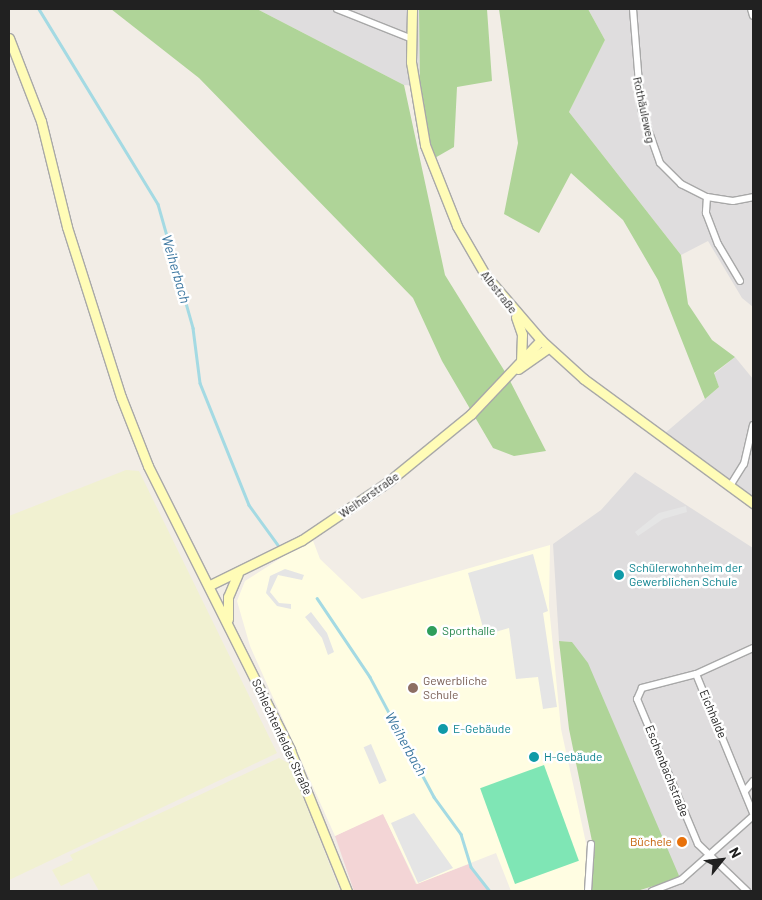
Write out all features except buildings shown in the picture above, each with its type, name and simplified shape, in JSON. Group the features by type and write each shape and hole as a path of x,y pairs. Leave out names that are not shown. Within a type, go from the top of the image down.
{"street":[{"path":"337,9 410,38"},
{"name":"Albstraße","path":"412,9 410,38 422,131 433,169 474,257 512,310 548,348 753,503"},
{"name":"Rothäuleweg","path":"633,9 637,83 652,150 681,184 707,197 733,201 753,197"},
{"path":"751,9 753,16"},
{"name":"Schlechtenfelder Straße","path":"9,38 41,121 67,227 121,397 148,466 210,585 290,750 347,891"},
{"path":"707,197 706,213 718,244 740,281"},
{"path":"512,310 522,334 521,361"},
{"name":"Weiherstraße","path":"210,585 238,574 302,540 388,482 471,414 541,340"},
{"name":"Weiherstraße","path":"508,375 548,348"},
{"path":"730,486 744,464 752,425"},
{"path":"229,626 228,597 238,574"},
{"name":"Eichhalde","path":"753,648 696,674 753,814"},
{"name":"Eschenbachstraße","path":"696,674 686,673 636,694 689,824 708,857 747,891"},
{"path":"745,791 753,780"},
{"path":"654,891 681,880 753,814"},
{"path":"588,891 591,844"}],"shaded area":[{"path":"257,9 419,9 420,86 404,85"},
{"path":"588,9 753,9 753,307 742,298 708,241 681,255 569,112 605,40"},
{"path":"735,357 753,379 753,499 664,434 719,387 714,374"},
{"path":"635,472 753,548 753,891 637,891 654,887 572,642 559,641 553,544 601,510"},
{"path":"686,506 687,512 663,519 638,536 635,532 659,513"},
{"name":"Gewerbliche Schule","path":"312,538 320,559 362,599 550,545 549,606 561,729 586,843 585,891 511,891 496,853 417,884 383,814 335,836 250,646 237,601 245,581"},
{"path":"533,554 548,611 543,613 557,707 543,709 538,677 516,679 509,628 485,635 468,573"},
{"path":"285,569 304,575 302,580 278,575 270,592 279,603 291,604 291,609 277,606 266,593 270,576"},
{"path":"311,612 327,633 334,652 328,655 322,638 305,617"},
{"path":"371,744 387,781 379,784 364,747"},
{"path":"383,813 416,884 469,864 488,891 354,891 335,836"},
{"path":"414,813 453,868 418,883 391,823"}],"green space":[{"path":"111,9 257,9 404,85 445,275 507,375 546,451 514,456 493,448 442,361 413,298 199,78"},
{"path":"419,9 487,9 492,81 457,87 454,147 433,159 420,86"},
{"path":"499,9 588,9 605,40 569,112 681,255 688,304 712,340 735,357 714,373 719,387 705,399 658,280 623,220 571,173 539,233 504,214 518,143"},
{"path":"126,470 139,471 277,753 9,880 9,516"},
{"path":"559,641 572,642 588,663 680,878 637,891 591,891 592,841 569,729"},
{"path":"279,758 290,764 340,891 99,891 89,873 61,886 52,870 73,860 70,855"},
{"path":"544,765 579,861 515,884 480,788"}],"waterway":[{"name":"Weiherbach","path":"39,9 158,204 193,328 200,383 249,505 278,545"},
{"name":"Weiherbach","path":"317,598 370,677 434,797 461,834 471,867 490,891"}],"place":[{"name":"Schülerwohnheim der Gewerblichen Schule","path":"619,575"},
{"name":"Sporthalle","path":"432,631"},
{"name":"Gewerbliche Schule","path":"413,688"},
{"name":"E-Gebäude","path":"443,729"},
{"name":"H-Gebäude","path":"534,757"},
{"name":"Büchele","path":"682,842"}]}
